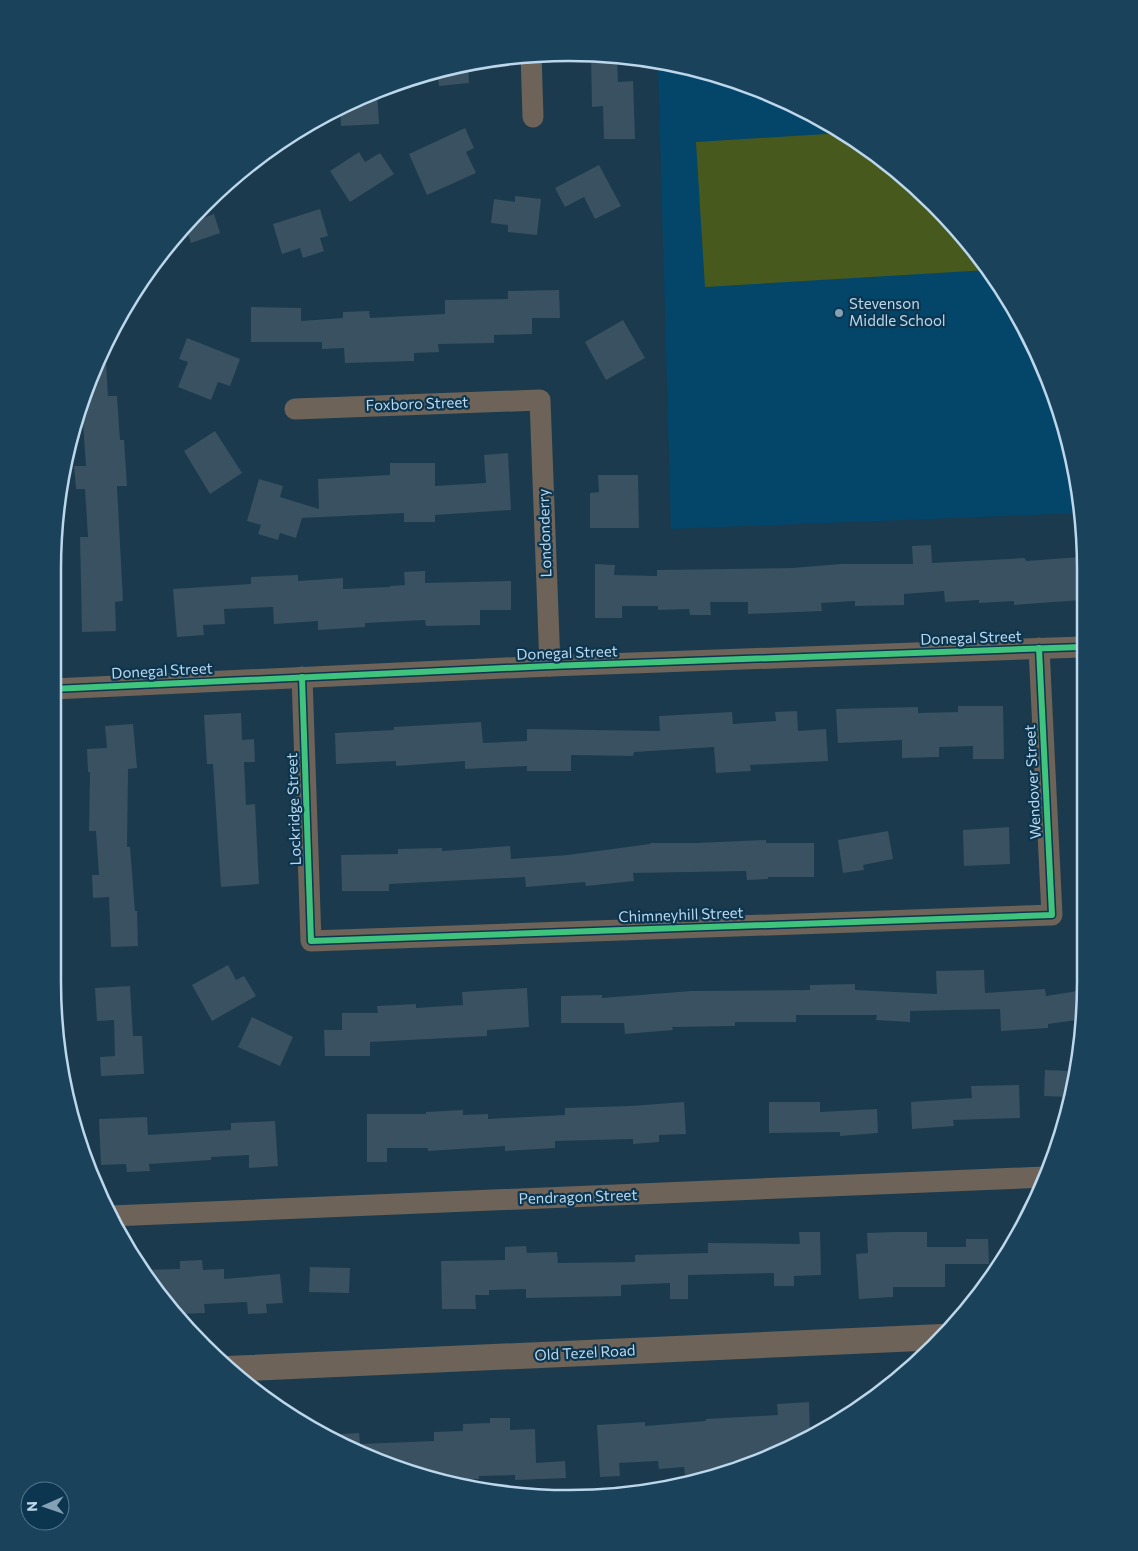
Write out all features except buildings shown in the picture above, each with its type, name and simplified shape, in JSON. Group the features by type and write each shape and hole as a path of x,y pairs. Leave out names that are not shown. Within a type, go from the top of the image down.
{"street":[{"path":"531,63 533,117"},
{"name":"Foxboro Street","path":"295,409 540,400"},
{"name":"Londonderry","path":"540,400 550,666"},
{"name":"Donegal Street","path":"61,689 550,666 1077,646"},
{"name":"Wendover Street","path":"1038,648 1052,915"},
{"name":"Lockridge Street","path":"302,677 310,941"},
{"name":"Chimneyhill Street","path":"310,941 1052,915"},
{"name":"Pendragon Street","path":"118,1216 1037,1177"},
{"name":"Old Tezel Road","path":"239,1368 931,1337"}],"shaded area":[{"name":"Stevenson Middle School","path":"658,70 732,88 763,100 823,129 878,166 904,187 951,234 972,260 1009,315 1038,375 1050,406 1059,438 1067,470 1073,513 671,529"}],"green space":[{"path":"830,134 878,166 904,187 951,234 979,271 705,287 696,142"}],"cycle path":[{"path":"61,689 550,666 1077,647"},
{"path":"302,677 311,941 1052,915 1039,648"}],"place":[{"name":"Stevenson Middle School","path":"839,313"}]}
